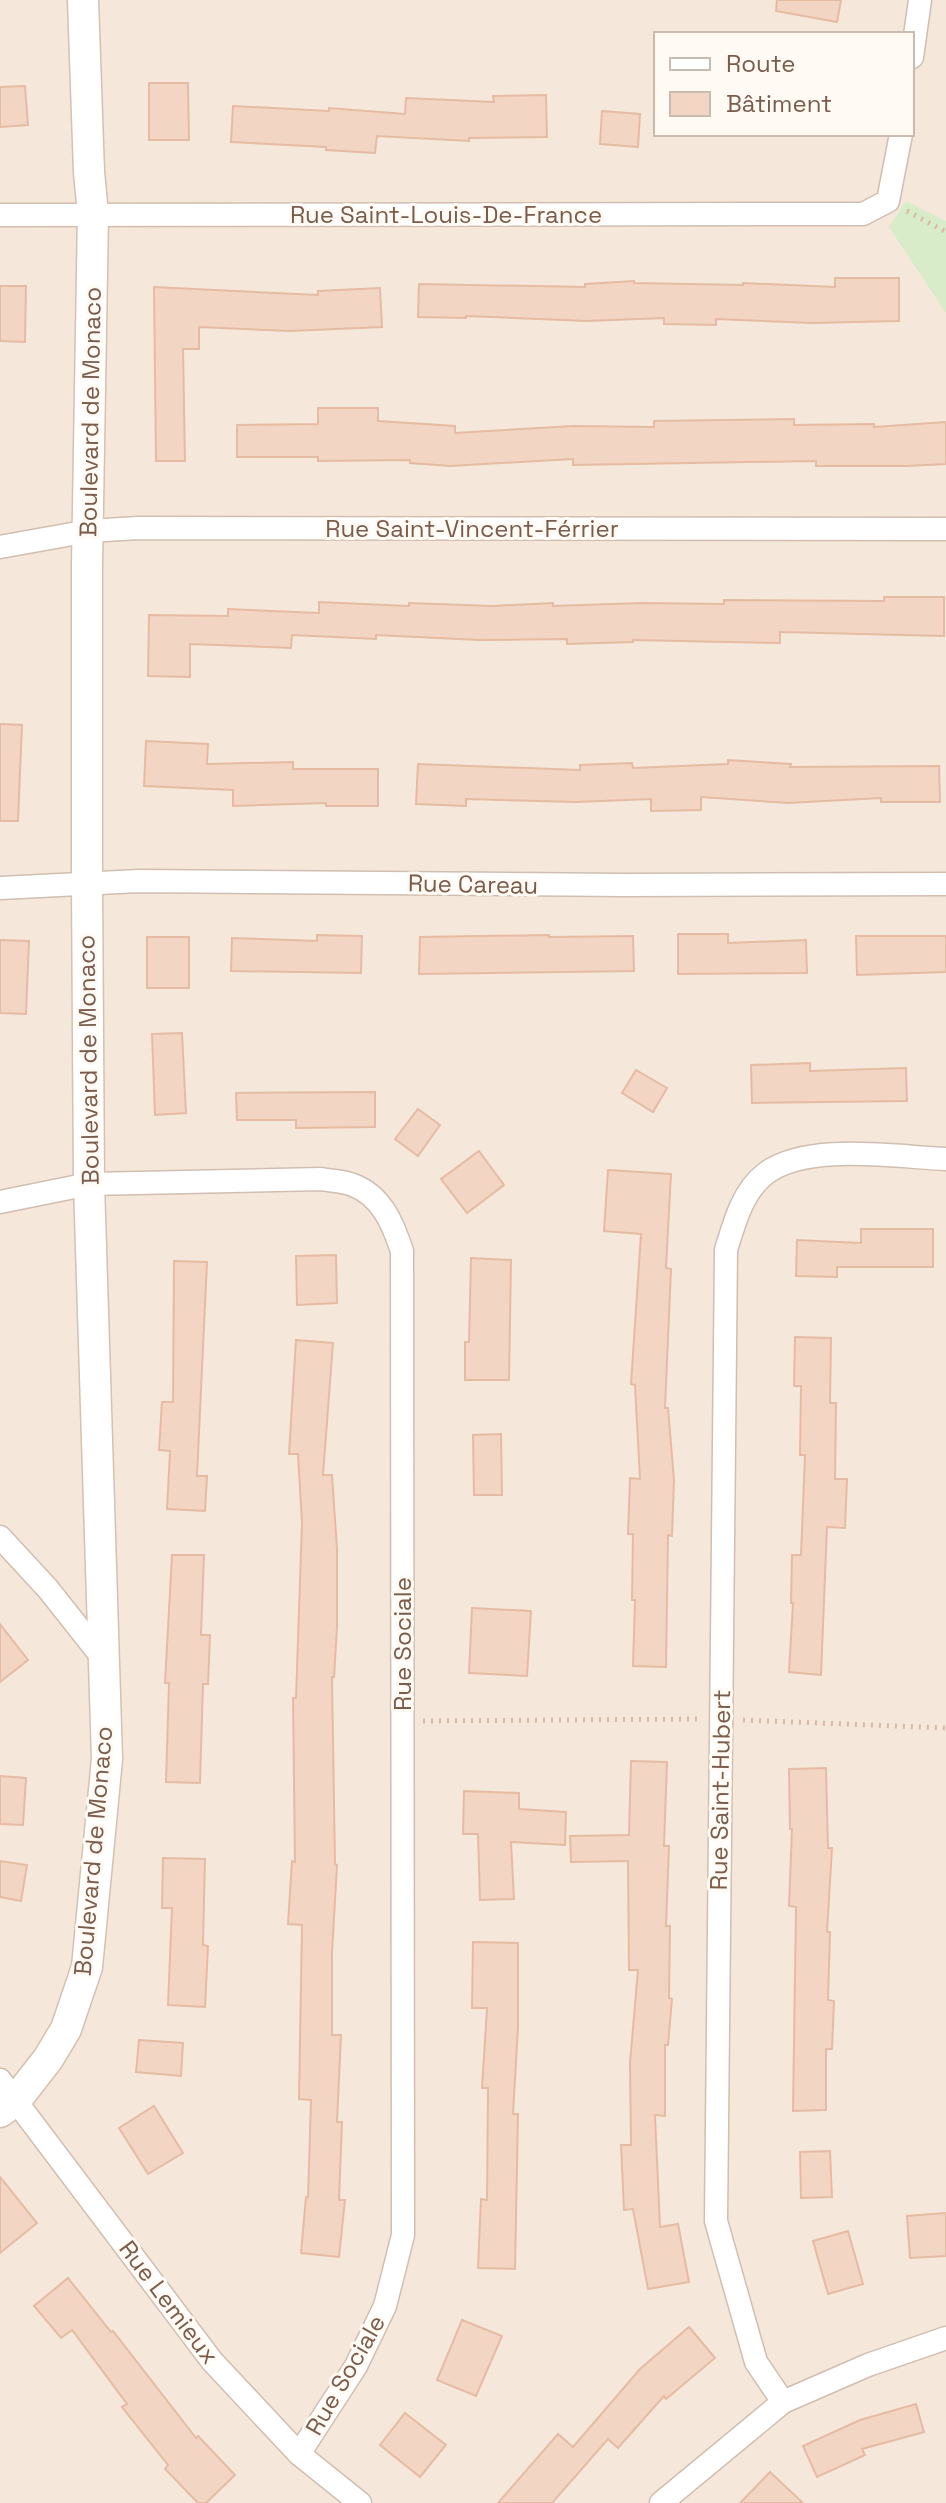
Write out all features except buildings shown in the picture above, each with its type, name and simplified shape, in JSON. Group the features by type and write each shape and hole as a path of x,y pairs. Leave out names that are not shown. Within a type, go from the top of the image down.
{"street":[{"name":"Boulevard de Monaco","path":"4,2098 48,2059 66,2029 87,1967 107,1759 89,1184 87,884 93,214 83,0"},
{"path":"914,43 920,0"},
{"path":"888,201 901,136"},
{"name":"Rue Saint-Louis-De-France","path":"0,215 863,214 888,201"},
{"name":"Rue Saint-Vincent-Férrier","path":"0,547 89,531 138,528 946,529"},
{"name":"Rue Careau","path":"0,888 139,881 946,884"},
{"name":"Rue Saint-Hubert","path":"783,2402 756,2362 716,2221 726,1250 739,1207 764,1175 795,1159 837,1155 946,1159"},
{"name":"Rue Sociale","path":"0,1202 89,1184 321,1179 354,1185 377,1201 392,1220 402,1251 403,2235 385,2306 362,2354 299,2454"},
{"path":"0,1537 48,1589 105,1661"},
{"name":"Rue Lemieux","path":"4,2098 212,2361 299,2454 360,2503"},
{"path":"661,2503 783,2402 868,2365 946,2338"}],"path":[{"path":"888,201 946,232"},
{"path":"402,1721 721,1719 946,1728"}],"shaded area":[{"path":"0,0 946,0 946,2503 0,2503"}],"green space":[{"path":"906,201 946,221 946,313 889,227"}]}
